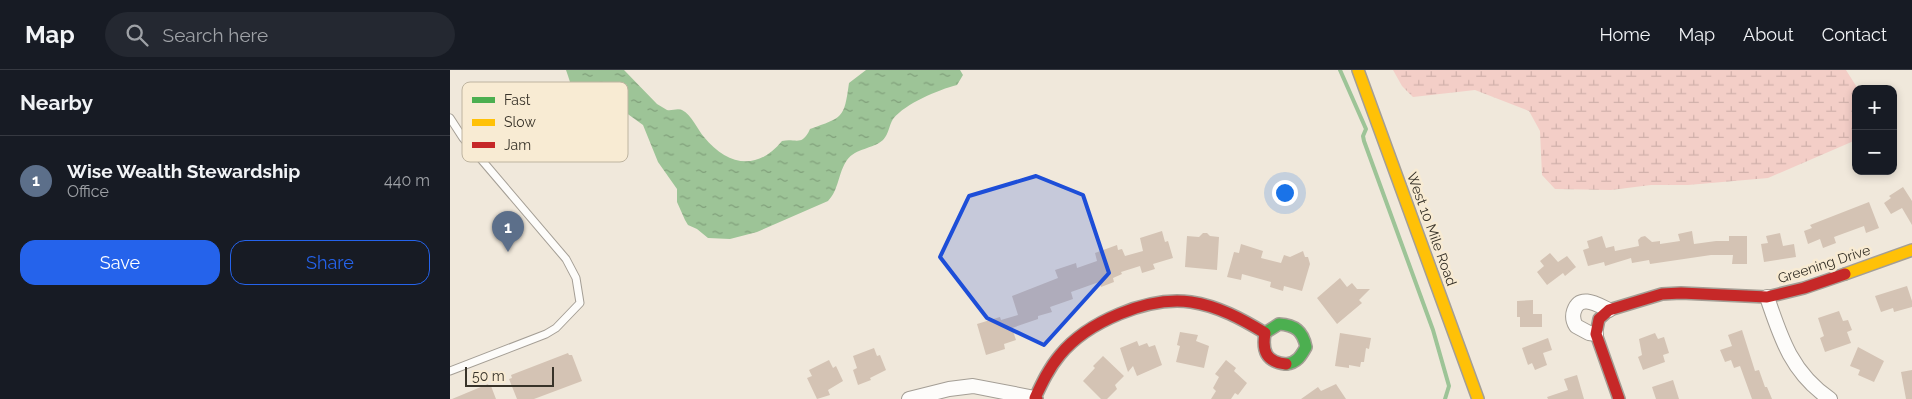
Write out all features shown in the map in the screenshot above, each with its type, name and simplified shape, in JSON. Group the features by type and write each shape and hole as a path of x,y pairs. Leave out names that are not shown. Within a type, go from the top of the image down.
{"street":[{"name":"West 10 Mile Road","path":"1358,70 1478,399"},
{"name":"Greening Drive","path":"1604,315 1625,304 1662,294 1681,293 1767,297 1804,288 1912,250"},
{"path":"1767,297 1783,344 1790,358 1816,389 1830,399"},
{"path":"1596,334 1589,333 1576,326 1573,317 1574,309 1578,304 1587,301 1604,315 1596,334 1619,399"},
{"path":"913,398 949,389 973,386 1036,398 1056,357 1087,330 1106,320 1139,308 1171,302 1201,304 1230,314 1265,333"}],"lane":[{"path":"450,118 462,136"},
{"path":"450,371 546,334 556,328 580,303 576,278 566,259 483,162"}],"highlighted area":[{"path":"1036,176 1083,195 1109,273 1044,345 987,318 940,257 969,196"}],"green space":[{"path":"1393,70 1846,70 1855,85 1852,85 1852,142 1768,178 1688,185 1651,185 1611,190 1555,189 1542,175 1540,131 1529,111 1475,90 1413,97 1402,86"}],"water":[{"path":"566,70 624,70 657,104 667,110 680,109 686,112 704,137 722,154 732,159 752,161 772,151 782,141 801,140 810,129 836,119 843,110 849,83 866,70 960,70 963,75 957,85 932,94 899,113 893,119 883,140 851,156 844,165 832,197 828,201 757,232 730,239 708,238 697,229 688,225 677,202 677,189 658,162 643,125 628,114 628,82 570,82"}],"building":[{"path":"1903,187 1912,201 1912,225 1902,208 1891,214 1884,203 1891,198 1889,196"},
{"path":"1869,202 1879,228 1866,233 1864,226 1834,237 1836,243 1823,248 1820,239 1808,244 1804,231 1812,228 1810,225"},
{"path":"1162,231 1165,242 1168,241 1173,258 1153,264 1155,269 1142,273 1140,266 1121,272 1122,274 1113,278 1114,282 1101,287 1099,282 1071,292 1073,299 1050,307 1052,312 1038,316 1038,319 1012,328 1016,340 1004,344 1005,349 986,355 977,324 1000,317 1001,320 1018,315 1012,296 1058,278 1055,270 1076,263 1077,268 1097,261 1095,253 1117,245 1118,250 1122,249 1125,256 1143,251 1140,238"},
{"path":"1692,231 1694,244 1729,241 1729,236 1747,236 1747,264 1732,264 1733,255 1711,255 1650,264 1649,260 1632,263 1631,258 1605,266 1604,262 1588,266 1583,250 1589,248 1587,241 1602,236 1606,248 1614,246 1615,251 1639,246 1638,240 1641,237 1645,236 1652,242 1660,241 1660,244 1680,241 1678,234"},
{"path":"1203,233 1219,237 1217,270 1185,267 1187,236 1199,237"},
{"path":"1780,233 1783,246 1794,244 1796,257 1764,262 1761,244 1768,243 1766,236"},
{"path":"1241,244 1263,251 1261,258 1281,263 1284,255 1290,257 1303,251 1305,257 1308,257 1310,264 1302,291 1284,286 1283,291 1270,287 1271,282 1242,274 1241,280 1227,277 1234,252 1239,253"},
{"path":"1550,253 1558,262 1567,256 1576,267 1565,276 1563,273 1547,285 1537,272 1544,266 1540,261"},
{"path":"1340,278 1347,287 1352,283 1357,289 1370,289 1359,300 1362,303 1337,324 1317,298"},
{"path":"1907,286 1912,307 1894,312 1893,308 1881,312 1875,296"},
{"path":"1533,300 1533,314 1542,314 1542,327 1520,327 1520,317 1517,317 1517,301"},
{"path":"1839,311 1843,321 1848,320 1852,330 1847,332 1851,343 1825,352 1820,338 1824,336 1818,318"},
{"path":"1742,330 1755,371 1759,370 1772,399 1752,399 1740,366 1734,368 1731,360 1725,362 1720,350 1732,346 1728,335"},
{"path":"1180,332 1198,335 1196,341 1209,346 1204,368 1176,362 1180,346 1177,345"},
{"path":"1340,333 1371,338 1369,349 1366,348 1364,362 1361,362 1360,367 1349,365 1349,368 1335,366"},
{"path":"1655,333 1658,339 1664,337 1669,353 1663,355 1665,362 1643,370 1638,357 1642,355 1639,339"},
{"path":"1548,338 1552,350 1543,353 1547,365 1535,370 1532,363 1528,365 1522,348"},
{"path":"1137,341 1139,346 1147,343 1149,347 1155,345 1162,365 1137,376 1133,366 1128,372 1120,348"},
{"path":"1858,347 1884,361 1874,382 1858,375 1860,370 1850,366"},
{"path":"874,348 877,356 880,355 886,370 870,378 871,380 858,385 853,370 857,368 853,356"},
{"path":"568,353 572,355 582,381 534,399 517,399 509,379 512,378 511,375"},
{"path":"1103,356 1124,376 1115,385 1117,389 1107,399 1101,399 1083,381 1095,368 1093,366"},
{"path":"829,360 833,368 836,366 843,381 828,390 830,395 817,399 807,378 812,376 809,370"},
{"path":"1226,360 1236,368 1234,371 1247,383 1238,395 1235,393 1231,399 1211,399 1216,391 1213,388 1219,377 1215,374"},
{"path":"1912,370 1912,399 1906,399 1901,372"},
{"path":"1577,375 1584,399 1548,399 1547,397 1568,390 1564,379"},
{"path":"1673,380 1679,399 1656,399 1652,387"},
{"path":"488,384 489,387 491,386 496,399 452,399"},
{"path":"1336,384 1346,399 1301,399 1318,387 1321,391"}],"waterway":[{"path":"1340,70 1366,129 1363,136 1364,141 1433,330 1449,386 1445,399"}],"traffic: fast":[{"path":"1265,333 1279,324 1294,327 1303,337 1306,347 1296,361 1286,364"}],"traffic: slow":[{"path":"1358,70 1478,399"},
{"path":"1845,274 1912,250"}],"traffic: jam":[{"path":"1619,399 1596,334 1599,319 1609,310 1662,294 1681,293 1767,297 1804,288 1845,274"},
{"path":"1037,399 1035,398 1049,370 1072,343 1102,322 1138,307 1156,303 1191,302 1230,314 1265,333 1264,345 1267,354 1274,361 1286,364"}],"place":[{"name":"Wise Wealth Stewardship","path":"508,252"}]}
